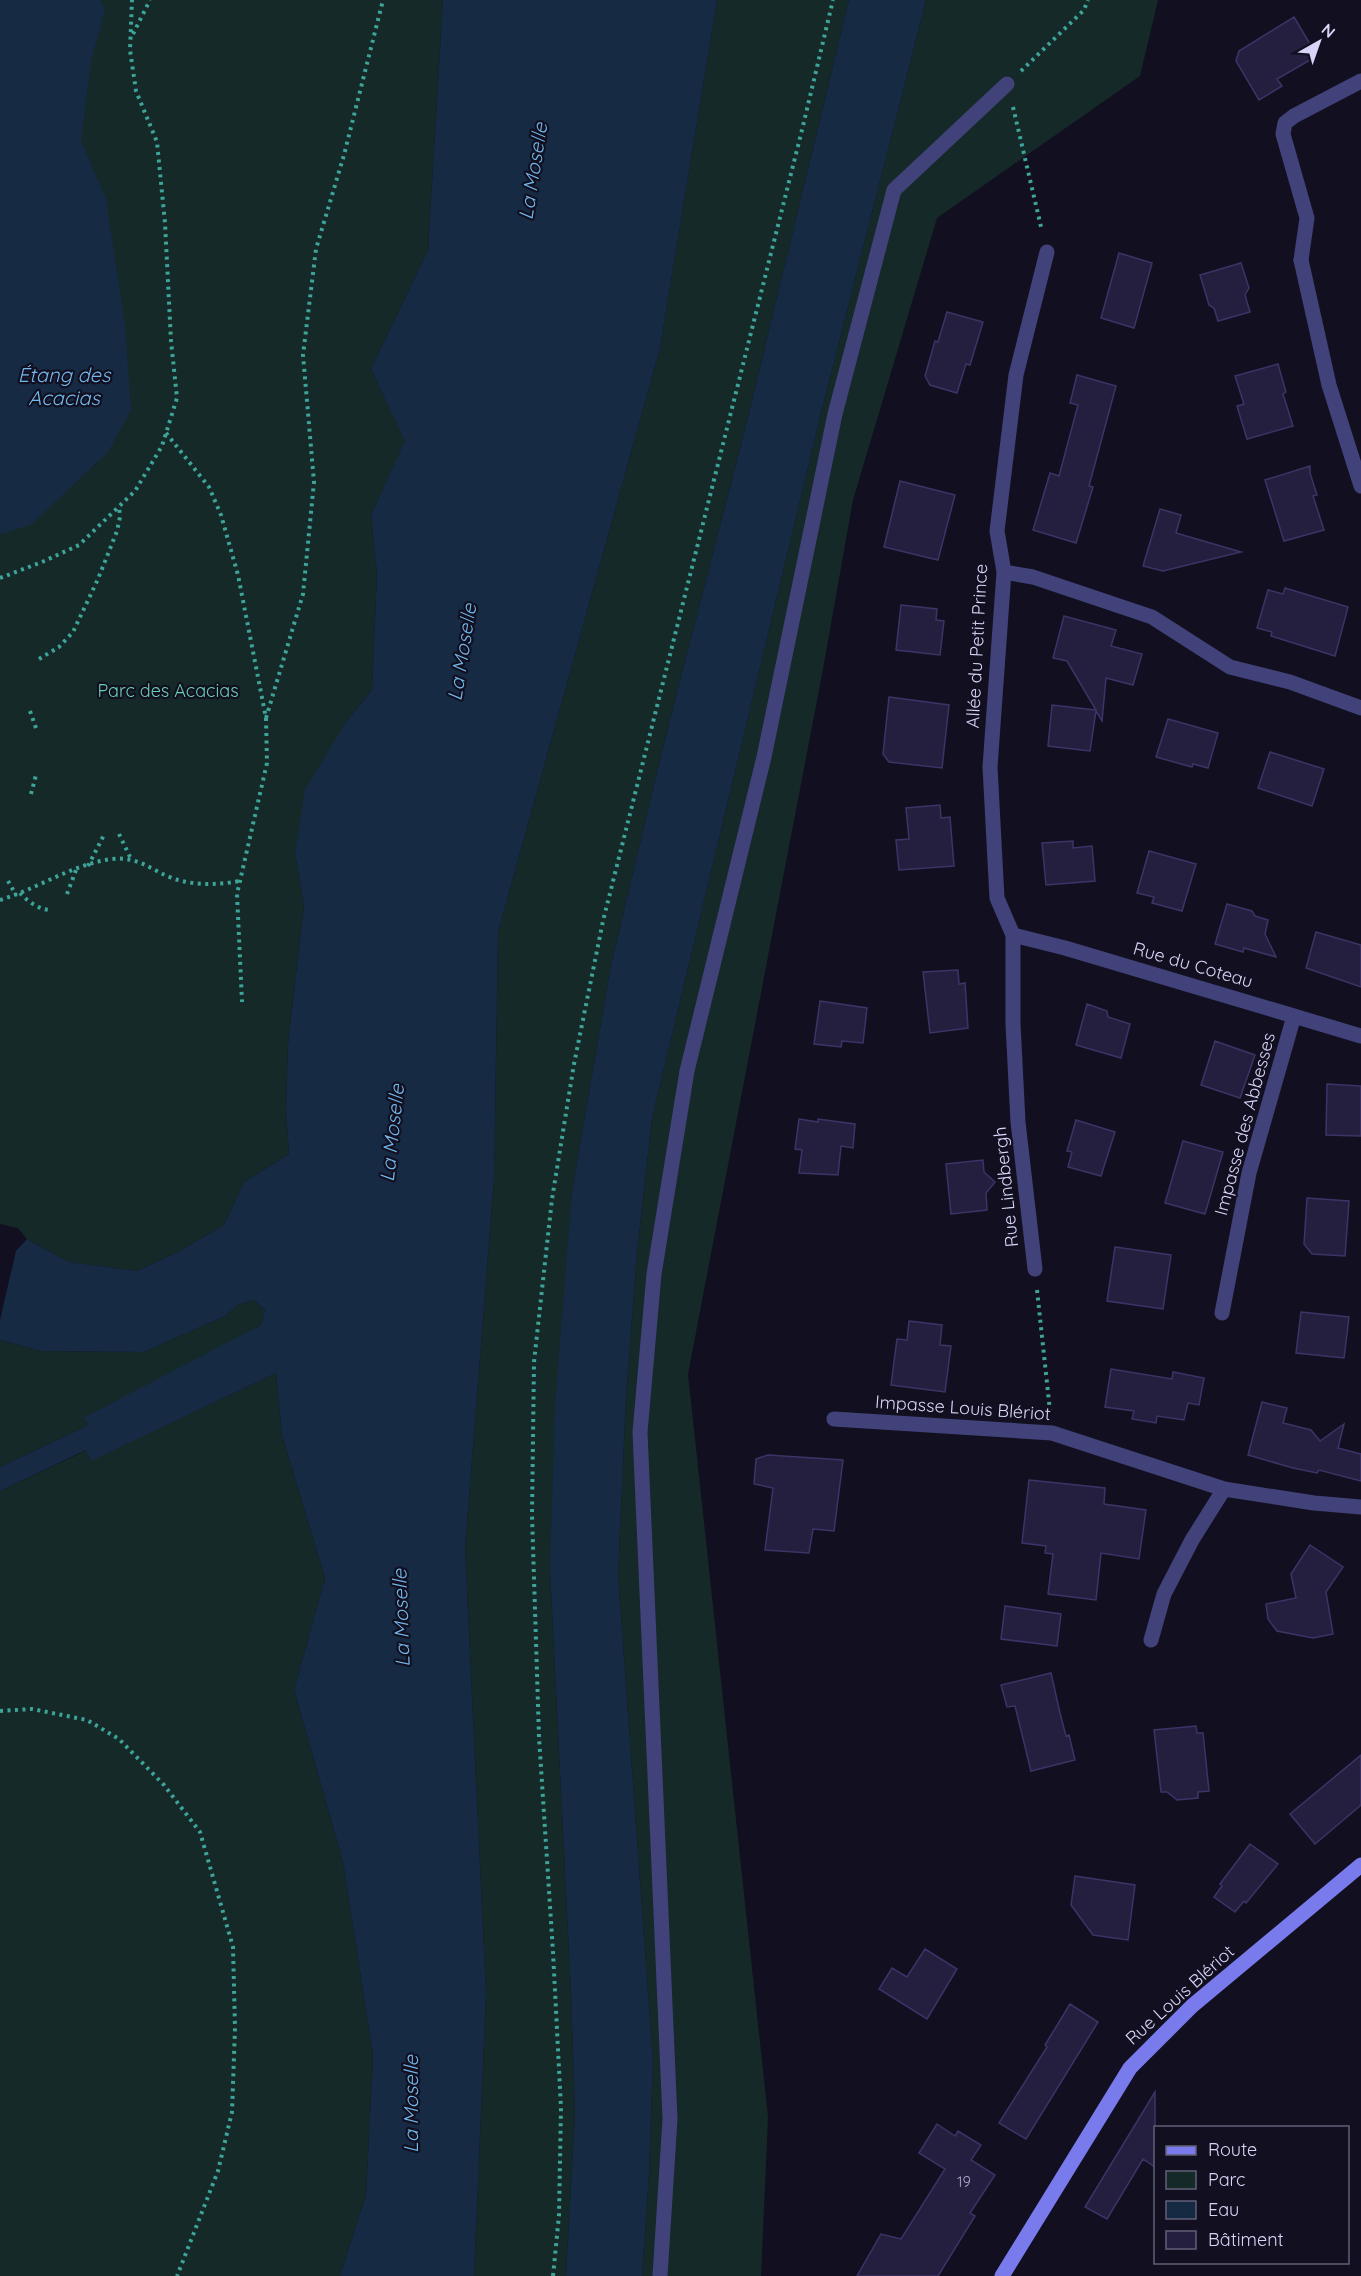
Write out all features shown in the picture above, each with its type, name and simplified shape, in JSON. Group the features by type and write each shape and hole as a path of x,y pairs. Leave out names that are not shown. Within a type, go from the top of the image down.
{"street":[{"path":"1361,81 1294,116 1285,123 1283,134 1307,218 1300,260 1329,385 1361,486"},
{"path":"660,2276 670,2119 640,1432 654,1274 687,1071 764,757 835,414 894,190 1007,84"},
{"name":"Allée du Petit Prince","path":"1013,935 997,897 990,767 1004,572 997,531 1016,375 1047,252"},
{"path":"1004,572 1032,577 1152,617 1230,667 1290,682 1361,708"},
{"name":"Rue du Coteau","path":"1013,935 1065,948 1361,1036"},
{"name":"Rue Lindbergh","path":"1013,935 1013,1024 1018,1122 1035,1269"},
{"name":"Impasse des Abbesses","path":"1222,1313 1249,1173 1294,1016"},
{"name":"Impasse Louis Blériot","path":"834,1419 1052,1433 1224,1489 1314,1503 1361,1507"},
{"path":"1151,1640 1164,1594 1192,1540 1224,1489"},
{"name":"Rue Louis Blériot","path":"1002,2276 1130,2068 1192,2006 1361,1865"}],"path":[{"path":"0,578 79,545 135,491 162,446 177,398 158,142 136,91 130,50 132,0"},
{"path":"131,39 150,0"},
{"path":"266,718 303,594 314,482 303,355 316,249 344,155 383,0"},
{"path":"553,2276 559,2215 561,2108 554,1952 539,1737 532,1515 534,1362 552,1199 574,1064 603,921 802,130 832,0"},
{"path":"1047,252 1007,84 1084,10 1088,0"},
{"path":"166,433 209,487 221,515 238,574 266,718 267,763 237,894 242,1002"},
{"path":"39,659 58,647 73,632 117,531 120,517 118,506"},
{"path":"30,711 36,728"},
{"path":"31,794 36,776"},
{"path":"87,866 105,833"},
{"path":"119,834 132,861"},
{"path":"0,900 77,869 113,859 142,862 173,879 214,886 240,881"},
{"path":"67,894 77,869"},
{"path":"8,881 18,894 50,910"},
{"name":"Rue Lindbergh","path":"1035,1269 1052,1433"},
{"path":"0,1711 32,1708 87,1720 119,1739 164,1785 200,1832 233,1947 235,2028 232,2112 218,2171 177,2276"}],"green space":[{"name":"Parc des Acacias","path":"0,0 443,0 428,250 371,369 406,441 371,515 377,574 372,690 346,722 295,852 304,906 288,1044 286,1111 289,1154 244,1182 224,1225 180,1251 137,1271 69,1262 27,1239 18,1228 0,1224"},
{"path":"717,0 849,0 611,965 572,1191 550,1570 575,2113 566,2276 474,2276 486,1993 465,1548 494,1179 498,932 660,348"},
{"path":"926,0 1158,0 1140,76 937,218 853,500 823,669 688,1374 768,2117 761,2276 642,2276 653,2062 618,1575 626,1397 637,1252 652,1118 820,417"},
{"path":"254,1300 265,1310 261,1325 84,1419 89,1425 0,1467 0,1340 41,1351 144,1352 225,1316 238,1305"},
{"path":"276,1373 282,1435 325,1578 294,1690 343,1862 373,2055 366,2195 340,2276 0,2276 0,1491 87,1450 91,1460"}],"water":[{"name":"Étang des Acacias","path":"0,0 100,0 105,10 91,61 81,141 106,199 125,325 131,410 108,452 32,524 2,534 0,532"},
{"name":"La Moselle","path":"443,0 717,0 660,348 498,932 494,1179 465,1548 486,1993 474,2276 340,2276 366,2195 373,2055 343,1862 294,1690 325,1578 282,1435 276,1373 91,1461 86,1450 0,1491 0,1467 89,1425 83,1418 261,1325 265,1310 254,1300 238,1305 225,1316 144,1352 41,1351 0,1340 0,1320 16,1251 27,1239 69,1262 137,1271 180,1251 224,1225 244,1182 289,1154 286,1111 288,1044 304,906 295,853 305,790 346,722 372,690 377,574 371,515 405,441 371,369 428,250"},
{"path":"849,0 926,0 820,417 652,1118 637,1252 626,1397 618,1575 653,2062 642,2276 566,2276 575,2113 550,1569 555,1405 572,1191 611,965"}],"building":[{"path":"1294,17 1317,56 1277,79 1282,86 1259,100 1236,61 1239,51"},
{"path":"1119,253 1152,263 1134,328 1101,318"},
{"path":"1241,263 1249,288 1245,295 1250,312 1218,321 1214,308 1209,305 1200,275"},
{"path":"947,312 983,322 970,365 966,364 957,393 930,385 925,376 935,341 938,342"},
{"path":"1278,364 1286,392 1283,394 1293,426 1247,439 1237,406 1244,404 1235,376"},
{"path":"1077,375 1116,386 1089,486 1093,487 1076,543 1033,530 1050,473 1059,476 1078,405 1070,403"},
{"path":"1310,466 1317,495 1313,496 1324,530 1284,541 1265,480"},
{"path":"900,481 955,495 938,560 884,547"},
{"path":"1160,509 1181,515 1176,533 1241,552 1163,571 1143,566"},
{"path":"1285,588 1348,607 1335,656 1271,636 1272,632 1257,628 1268,590 1283,594"},
{"path":"901,605 937,609 936,620 944,621 940,655 896,650"},
{"path":"1064,616 1116,630 1111,646 1142,654 1133,685 1106,678 1102,721 1096,711 1090,751 1048,746 1052,705 1096,710 1067,661 1053,658"},
{"path":"889,697 949,705 942,768 889,762 883,754"},
{"path":"1168,719 1218,733 1208,768 1193,764 1192,767 1156,757"},
{"path":"1270,752 1324,769 1312,806 1258,788"},
{"path":"940,805 941,818 950,817 954,866 899,870 896,840 909,839 906,808"},
{"path":"1073,841 1073,848 1092,846 1095,881 1046,885 1042,843"},
{"path":"1149,851 1196,864 1182,911 1152,903 1154,897 1137,893"},
{"path":"1227,904 1252,911 1255,916 1268,920 1265,934 1276,957 1244,948 1243,952 1215,944"},
{"path":"1316,932 1361,945 1361,987 1306,968"},
{"path":"958,970 959,984 965,983 968,1028 930,1033 923,972"},
{"path":"820,1001 867,1008 863,1043 842,1041 841,1047 814,1044"},
{"path":"1087,1004 1107,1011 1108,1017 1130,1024 1121,1058 1076,1045"},
{"path":"1215,1041 1255,1055 1240,1098 1201,1085"},
{"path":"1327,1084 1361,1086 1361,1136 1326,1135"},
{"path":"799,1119 855,1124 853,1148 841,1146 838,1175 799,1173 802,1150 795,1149"},
{"path":"1076,1120 1115,1132 1101,1176 1068,1167 1072,1152 1067,1151"},
{"path":"1183,1141 1223,1152 1205,1214 1165,1203"},
{"path":"983,1160 984,1172 995,1182 986,1193 987,1210 951,1214 946,1164"},
{"path":"1307,1198 1349,1201 1345,1256 1312,1254 1304,1244"},
{"path":"1115,1247 1171,1255 1163,1309 1107,1301"},
{"path":"1301,1312 1349,1317 1344,1358 1296,1353"},
{"path":"909,1321 942,1325 940,1345 951,1346 945,1392 891,1385 897,1339 907,1340"},
{"path":"1111,1369 1172,1379 1173,1372 1204,1378 1199,1405 1188,1403 1184,1420 1157,1416 1156,1423 1132,1419 1134,1411 1105,1407"},
{"path":"1262,1402 1287,1408 1283,1423 1311,1430 1320,1441 1344,1424 1338,1448 1361,1454 1361,1481 1319,1470 1317,1473 1293,1468 1248,1455"},
{"path":"768,1455 843,1460 834,1531 813,1529 809,1553 765,1550 773,1488 754,1484 756,1459"},
{"path":"1029,1480 1105,1488 1104,1504 1146,1510 1139,1559 1101,1553 1096,1600 1048,1594 1053,1554 1045,1553 1046,1546 1022,1543"},
{"path":"1310,1545 1343,1567 1326,1592 1333,1634 1313,1638 1277,1631 1268,1619 1266,1604 1296,1598 1291,1574"},
{"path":"1005,1606 1061,1614 1057,1646 1001,1639"},
{"path":"1051,1673 1066,1736 1069,1735 1075,1760 1031,1771 1015,1706 1007,1707 1001,1685"},
{"path":"1196,1726 1197,1733 1203,1733 1209,1791 1198,1792 1198,1798 1177,1800 1167,1792 1161,1792 1154,1730"},
{"path":"1361,1755 1361,1805 1315,1844 1290,1814"},
{"path":"1250,1844 1278,1864 1246,1903 1244,1901 1235,1912 1214,1897 1222,1886 1220,1884"},
{"path":"1075,1876 1135,1885 1128,1940 1093,1935 1071,1905"},
{"path":"925,1949 957,1969 927,2019 879,1989 892,1968 907,1977"},
{"path":"1070,2004 1098,2022 1026,2139 999,2123 1047,2047 1045,2045"},
{"path":"1155,2092 1154,2166 1143,2159 1107,2219 1085,2207"},
{"path":"937,2124 955,2136 958,2131 981,2145 971,2160 995,2175 970,2213 975,2216 938,2276 857,2276 881,2234 901,2239 945,2169 919,2153"}]}
